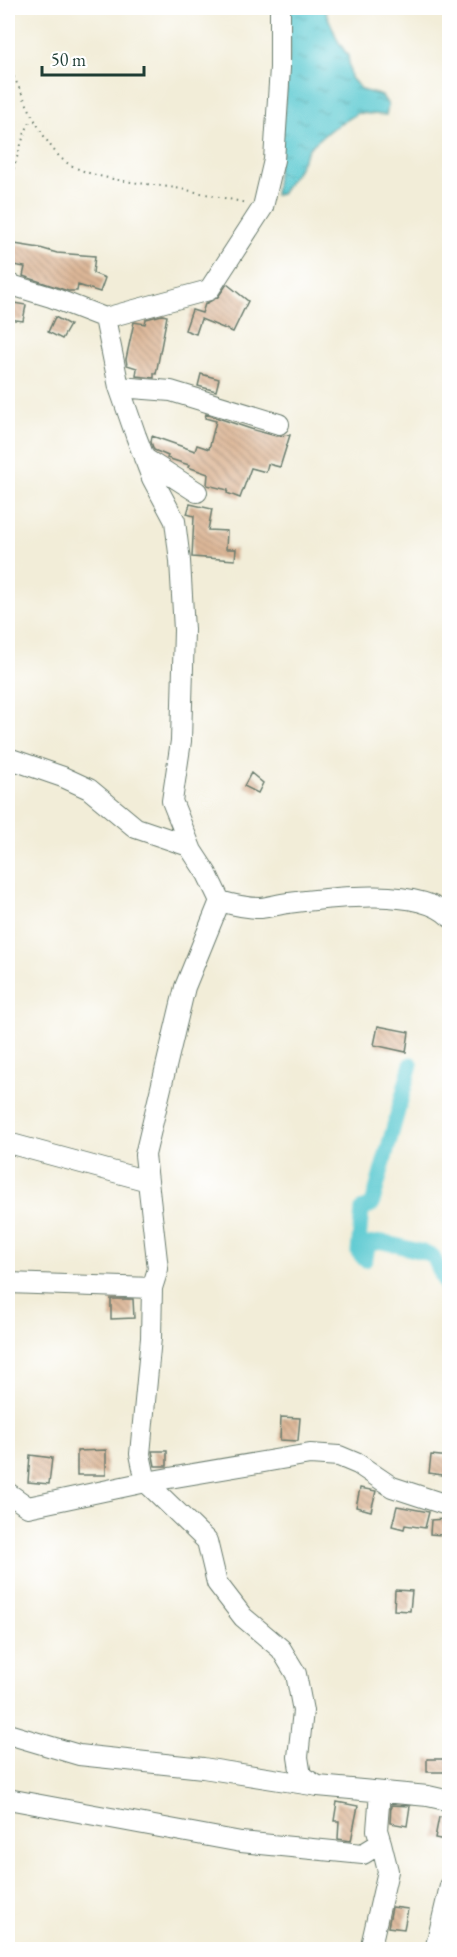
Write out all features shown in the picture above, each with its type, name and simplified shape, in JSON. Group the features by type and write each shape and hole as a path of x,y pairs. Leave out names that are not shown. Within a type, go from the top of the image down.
{"street":[{"path":"8,284 51,297 105,318 209,290 263,207 274,160 280,68 280,8"},
{"path":"105,318 119,387 152,478 175,521 184,630 181,741 172,801 189,846 207,874 220,901 235,906 261,908 337,898 411,899 443,911 450,917"},
{"path":"119,387 171,391 279,424"},
{"path":"144,458 197,492"},
{"path":"8,758 63,777 89,789 136,828 189,846"},
{"path":"220,901 186,987 146,1155 158,1269 152,1288 151,1338 140,1454 146,1482 207,1541 217,1583 243,1617 281,1649 296,1674 303,1711 298,1757 301,1776 318,1786"},
{"path":"8,1143 148,1182"},
{"path":"8,1283 152,1288"},
{"path":"8,1493 28,1506 146,1482 310,1454 339,1456 358,1464 392,1487 450,1506"},
{"path":"8,1734 79,1755 203,1768 318,1786 428,1796 450,1801"},
{"path":"370,1950 388,1871 377,1830 380,1792"},
{"path":"8,1799 241,1842 363,1854 381,1843"},
{"path":"435,1950 450,1886"}],"path":[{"path":"8,66 42,133 58,156 70,165 98,175 175,188 263,207"},
{"path":"8,186 25,132 30,122 35,121"}],"water":[{"path":"288,8 324,8 338,41 348,56 351,78 362,90 382,96 388,105 386,115 358,113 330,130 309,148 281,194 275,195 290,47"}],"building":[{"path":"8,243 57,253 95,256 93,273 105,278 100,292 78,285 77,291 68,291 23,276 25,267 8,264"},
{"path":"227,284 248,301 233,332 201,319 196,334 185,330 192,310 202,313 205,304 218,297"},
{"path":"8,302 26,305 23,321 8,319"},
{"path":"167,316 156,374 154,373 154,378 136,376 137,368 127,365 126,359 134,322 145,324 146,319"},
{"path":"55,317 70,325 62,339 48,332"},
{"path":"201,374 219,379 216,391 198,386"},
{"path":"206,414 276,436 290,435 280,467 268,464 266,472 251,468 240,498 227,493 228,490 207,485 208,474 167,458 168,456 154,450 151,442 152,436 195,451 197,445 209,449 216,421 205,418"},
{"path":"190,504 212,509 208,530 227,531 226,549 236,549 235,560 192,557 194,516 187,514"},
{"path":"251,773 263,783 258,793 244,786"},
{"path":"378,1026 409,1032 406,1052 374,1045"},
{"path":"111,1299 133,1299 134,1318 111,1319"},
{"path":"281,1417 300,1418 298,1441 280,1440"},
{"path":"106,1450 106,1475 77,1475 77,1451"},
{"path":"152,1451 167,1451 167,1466 155,1466"},
{"path":"30,1455 52,1458 49,1484 28,1482"},
{"path":"431,1455 450,1457 448,1476 429,1473"},
{"path":"360,1488 376,1491 371,1511 356,1507"},
{"path":"397,1506 429,1512 425,1528 405,1525 404,1529 392,1526"},
{"path":"445,1519 442,1535 430,1534 431,1520"},
{"path":"395,1590 412,1591 410,1611 394,1610"},
{"path":"427,1759 450,1759 450,1772 427,1772"},
{"path":"337,1802 358,1806 351,1841 338,1839 339,1821 334,1821"},
{"path":"391,1805 410,1806 407,1826 390,1823"},
{"path":"439,1817 450,1819 450,1841 435,1838"},
{"path":"392,1907 408,1909 404,1929 388,1927"}],"waterway":[{"path":"411,1064 372,1205 362,1209 358,1252 365,1260 369,1244 383,1242 427,1253 433,1256 447,1288 450,1289"}]}
